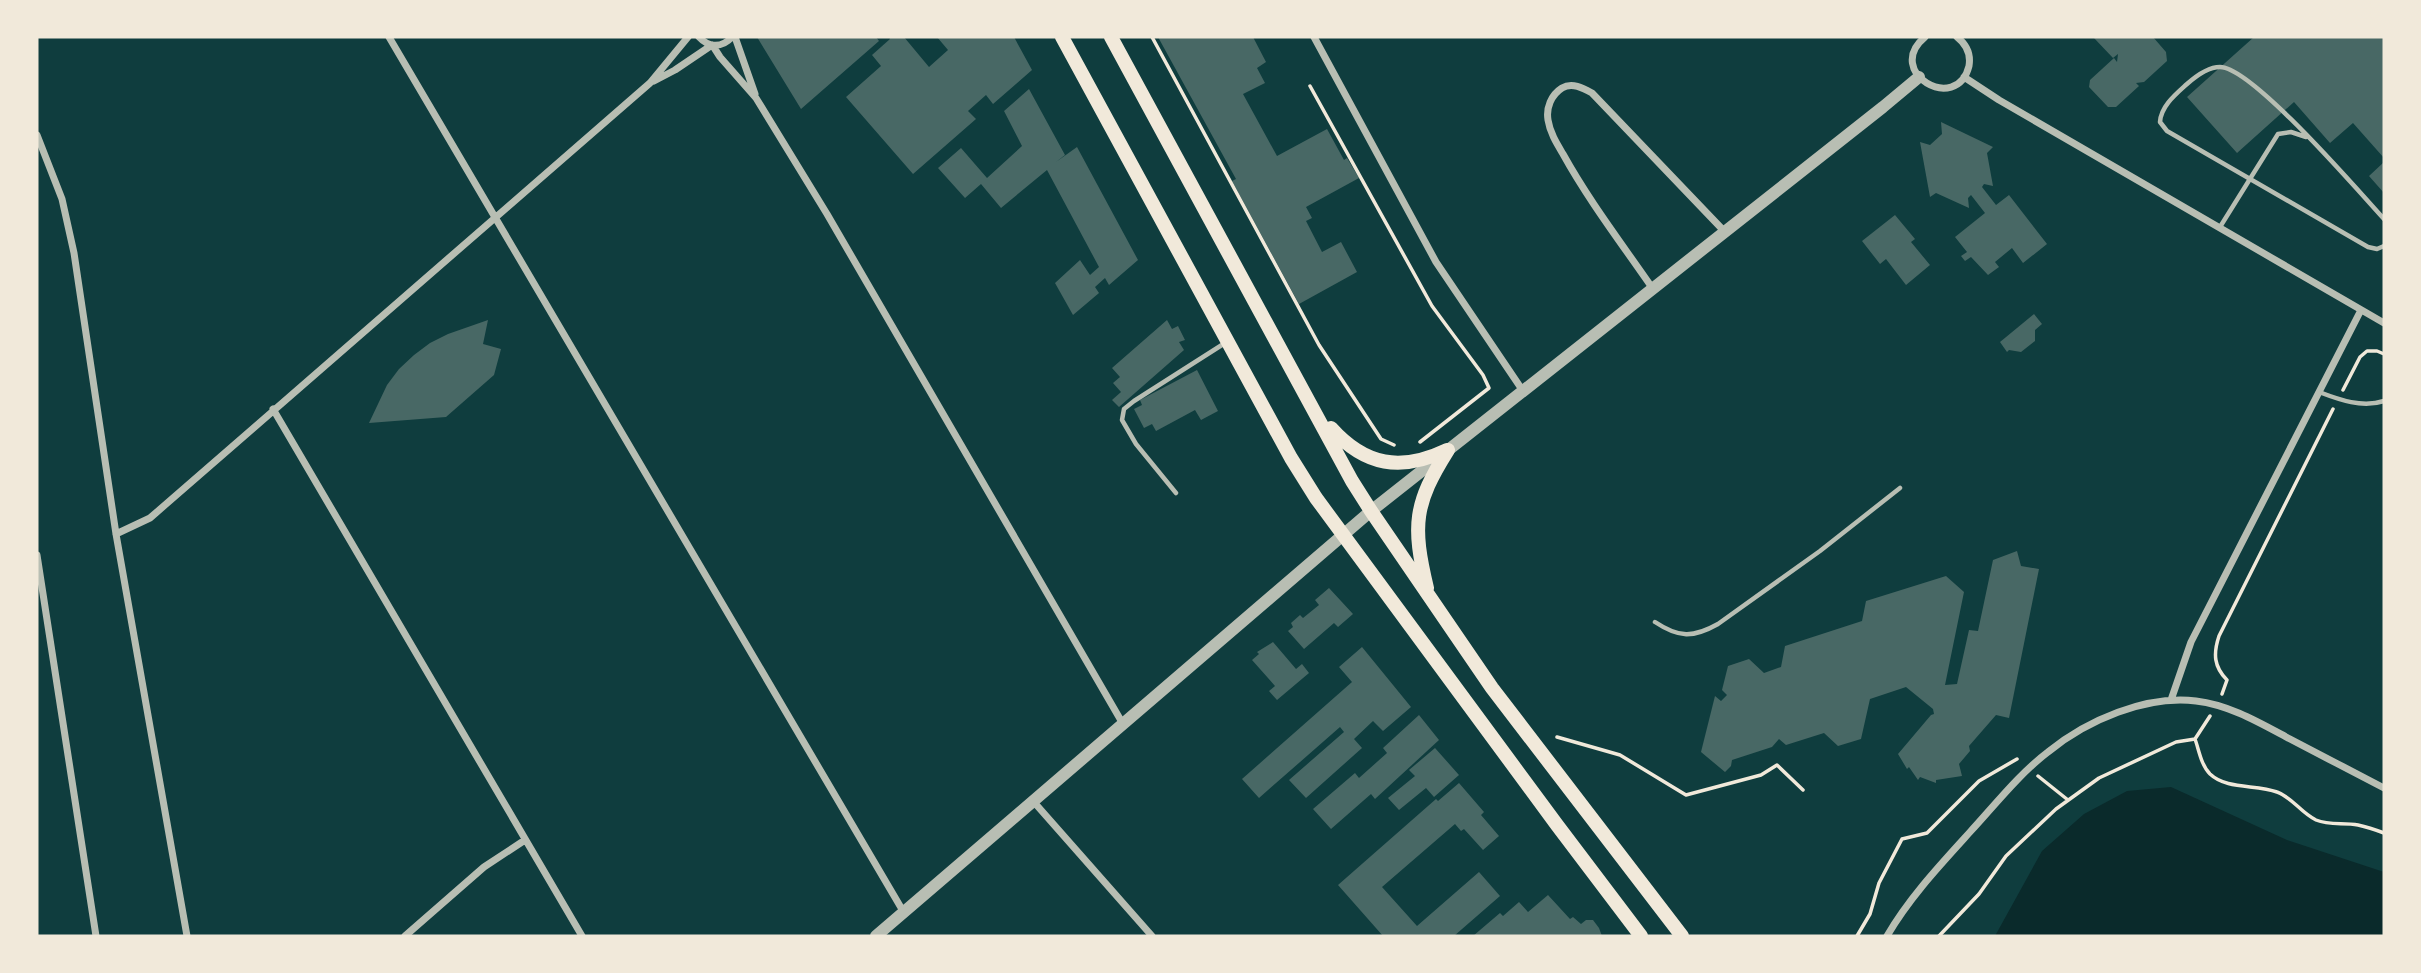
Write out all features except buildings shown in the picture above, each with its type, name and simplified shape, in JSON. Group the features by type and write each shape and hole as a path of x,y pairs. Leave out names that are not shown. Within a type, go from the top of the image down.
{"main road":[{"path":"1062,37 1291,458 1342,536 1641,936"},
{"path":"1111,37 1317,412 1352,481 1371,511 1492,688 1682,936"},
{"path":"1317,412 1339,438 1357,452 1376,460 1394,464 1414,463 1448,450"},
{"path":"1429,596 1419,547 1419,508 1425,489 1448,450"}],"street":[{"path":"388,37 903,911"},
{"path":"116,534 150,518 650,83 688,37"},
{"path":"699,37 713,45 722,45 733,37 756,98"},
{"path":"1314,37 1436,262 1523,391"},
{"path":"1920,38 1913,60 1919,77 1925,83 1942,89 1958,83 1970,61 1965,45 1957,37"},
{"path":"1965,45 1970,37"},
{"path":"650,83 713,45"},
{"path":"713,45 720,57 756,98 827,214 1123,724"},
{"path":"1964,76 2011,107 2384,323"},
{"path":"876,936 1371,511 1919,77"},
{"path":"1653,289 1576,177 1549,129 1547,111 1552,98 1565,86 1576,85 1592,93 1725,232"},
{"path":"37,135 62,199 74,253 116,534 187,936"},
{"path":"2171,700 2191,642 2361,310"},
{"path":"273,410 582,936"},
{"path":"37,555 96,936"},
{"path":"1887,936 1914,896 2047,752 2104,719 2134,708 2171,700 2206,703 2243,714 2384,788"},
{"path":"1033,801 1152,936"},
{"path":"405,936 484,867 525,840"}],"lane":[{"path":"2384,219 2270,99 2229,69 2219,67 2192,79 2174,96 2162,113 2160,122 2163,127 2248,179 2368,247 2377,249 2384,246"},
{"path":"2220,227 2278,134 2291,132 2312,141"},
{"path":"1176,493 1136,444 1122,420 1124,409 1227,341"},
{"path":"2319,392 2363,404 2384,401"},
{"path":"1655,622 1677,634 1702,633 1820,551 1900,488"}],"path":[{"path":"1152,37 1319,345 1381,439 1398,448"},
{"path":"1310,86 1432,306 1483,375 1489,388 1417,444"},
{"path":"1558,737 1620,755 1686,795 1761,775 1777,765 1802,790"},
{"path":"2195,739 2203,763 2210,774 2232,785 2277,792 2288,797 2314,819 2329,824 2358,825 2384,833"},
{"path":"1857,936 1870,914 1879,883 1902,839 1927,833 1979,781 2017,759"},
{"path":"2038,776 2068,800"}],"water":[{"path":"2171,787 2287,840 2384,872 2384,936 1995,936 2042,851 2084,814 2127,791"}]}
